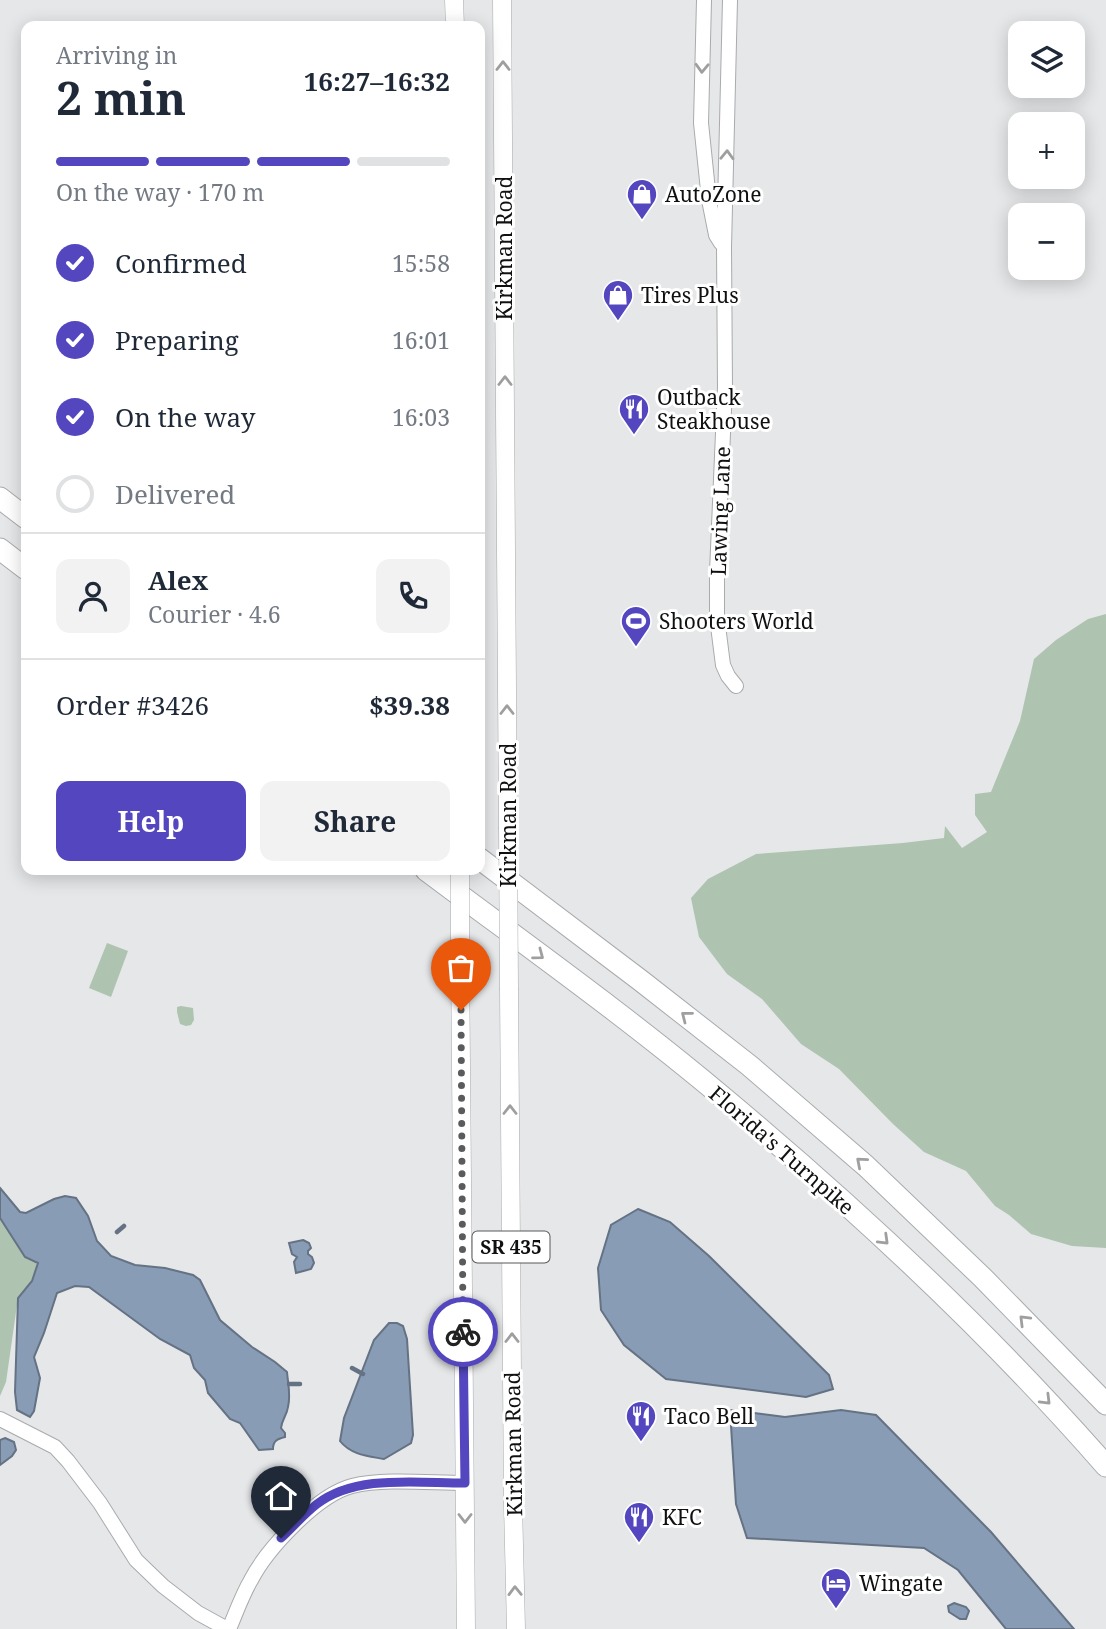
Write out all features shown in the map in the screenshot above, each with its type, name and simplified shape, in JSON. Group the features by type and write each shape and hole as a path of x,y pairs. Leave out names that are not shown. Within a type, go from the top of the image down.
{"highway":[{"path":"0,498 21,514"},
{"path":"0,549 21,565"},
{"name":"Florida's Turnpike","path":"485,863 750,1066 866,1166 982,1277 1106,1404"},
{"name":"Florida's Turnpike","path":"433,875 615,1012 723,1098 838,1196 963,1315 1061,1415 1106,1466"}],"main road":[{"path":"454,0 455,21"},
{"name":"Kirkman Road","path":"502,0 516,1629"},
{"name":"SR 435","path":"460,875 466,1629"}],"street":[{"name":"Lawing Lane","path":"704,0 701,123 709,200 716,235 724,247"},
{"name":"Lawing Lane","path":"730,0 724,247 725,387 717,618 723,665 736,686"},
{"path":"701,123 728,123"},
{"path":"0,1419 55,1447 100,1503 135,1560 163,1587 198,1613 228,1629 251,1578 281,1538 317,1504 348,1487 360,1485 396,1482 465,1483"}],"green space":[{"path":"1106,614 1106,1248 1072,1246 1031,1234 995,1206 966,1171 924,1152 839,1069 801,1044 762,999 727,974 699,937 691,898 708,879 756,854 944,838 945,826 962,848 987,832 975,815 975,794 991,792 1020,721 1034,659 1056,640 1088,619"},
{"path":"107,943 128,951 111,997 89,988"},
{"path":"177,1007 193,1008 194,1020 191,1025 180,1024"},
{"path":"0,1218 25,1257 38,1263 32,1281 18,1298 6,1382 0,1396"}],"water":[{"path":"0,1188 20,1212 26,1213 54,1199 65,1196 76,1198 88,1216 97,1241 111,1256 135,1265 165,1268 193,1275 200,1280 220,1320 287,1372 289,1403 281,1428 285,1437 276,1441 273,1449 259,1450 240,1423 230,1419 208,1393 205,1380 194,1368 190,1355 160,1339 89,1287 75,1286 57,1293 34,1357 40,1378 34,1411 30,1417 17,1410 15,1392 18,1298 32,1281 38,1263 25,1257 0,1218"},
{"path":"638,1209 670,1222 709,1256 829,1375 833,1389 806,1397 666,1379 624,1345 601,1310 598,1268 611,1225"},
{"path":"303,1240 309,1243 311,1248 308,1254 314,1263 311,1269 296,1273 294,1262 297,1257 292,1254 289,1243"},
{"path":"389,1323 403,1326 407,1339 413,1435 411,1443 384,1459 355,1452 340,1441 344,1418 374,1340"},
{"path":"730,1410 785,1417 841,1410 876,1415 991,1532 1074,1629 1006,1629 958,1570 924,1548 747,1538 736,1504"},
{"path":"5,1438 14,1442 16,1450 0,1465 0,1440"},
{"path":"954,1603 966,1607 969,1611 966,1619 960,1619 949,1612 948,1606"}],"waterway":[{"path":"117,1232 124,1226"},
{"path":"352,1368 363,1374"},
{"path":"289,1384 300,1384"}],"way so far":[{"path":"461,1010 463,1332"}],"place":[{"name":"AutoZone","path":"642,221"},
{"name":"Tires Plus","path":"618,322"},
{"name":"Outback Steakhouse","path":"634,436"},
{"name":"Shooters World","path":"636,648"},
{"name":"Taco Bell","path":"641,1443"},
{"name":"KFC","path":"639,1544"},
{"name":"Wingate","path":"836,1610"}],"route":[{"path":"281,1538 317,1504 348,1487 375,1483 465,1483 463,1332"}]}
